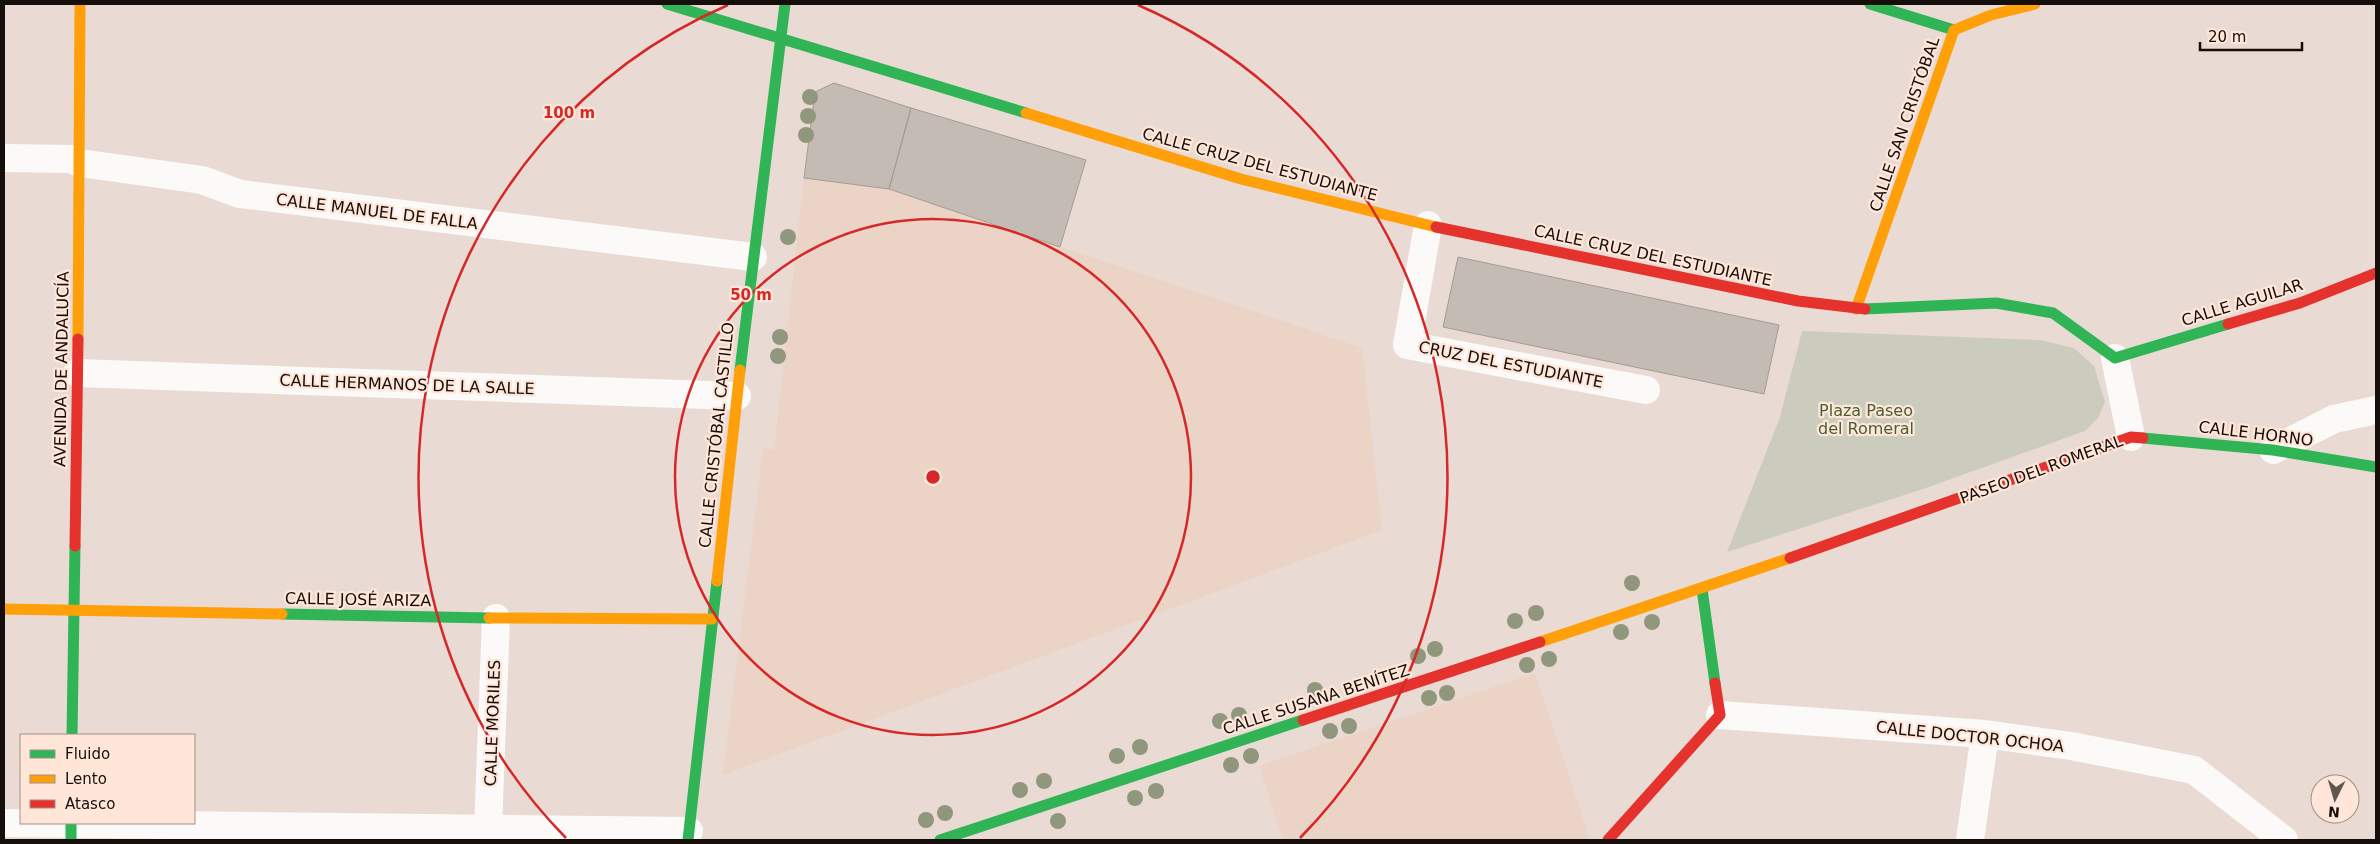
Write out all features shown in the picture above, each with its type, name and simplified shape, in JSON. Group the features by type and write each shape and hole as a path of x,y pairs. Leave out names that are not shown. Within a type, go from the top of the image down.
{"street":[{"name":"AVENIDA DE ANDALUCÍA","path":"72,734 80,163 80,4"},
{"name":"CALLE CRUZ DEL ESTUDIANTE","path":"667,4 1241,178 1428,225 1788,299 1856,309"},
{"name":"CALLE CRISTÓBAL CASTILLO","path":"689,836 753,257 785,4"},
{"path":"1870,4 1954,30"},
{"name":"CALLE SAN CRISTÓBAL","path":"1856,309 1954,30 1991,15 2034,4"},
{"name":"CALLE MANUEL DE FALLA","path":"4,158 71,159 80,163 202,180 240,194 753,257"},
{"name":"CRUZ DEL ESTUDIANTE","path":"1428,225 1407,344 1646,390"},
{"name":"CALLE AGUILAR","path":"2115,358 2300,303 2376,273"},
{"path":"1856,309 1996,303 2053,313 2115,358"},
{"name":"PASEO DEL ROMERAL","path":"1702,589 2131,437 2115,358"},
{"name":"CALLE HERMANOS DE LA SALLE","path":"77,373 737,396"},
{"path":"2273,450 2334,419 2376,410"},
{"name":"CALLE HORNO","path":"2131,437 2273,450 2376,467"},
{"path":"1608,840 1720,715 1702,589"},
{"name":"CALLE SUSANA BENÍTEZ","path":"940,840 1702,589"},
{"name":"CALLE JOSÉ ARIZA","path":"4,609 496,618 712,619"},
{"name":"CALLE MORILES","path":"488,829 496,618"},
{"name":"CALLE DOCTOR OCHOA","path":"1720,715 1985,734 2071,746 2194,770 2284,840"},
{"path":"1970,840 1985,734"},
{"path":"4,822 20,824"},
{"path":"23,824 71,829 488,829 689,836"}],"shaded area":[{"path":"804,178 889,189 1362,348 1382,530 723,775 763,448 774,450"},
{"path":"1535,673 1590,840 1283,840 1259,766"}],"green space":[{"name":"Plaza Paseo del Romeral","path":"1802,331 2040,340 2074,348 2094,366 2105,402 2098,418 2085,431 1923,489 1727,552 1780,417"}],"building":[{"path":"834,83 911,108 889,189 804,178 815,92"},
{"path":"911,108 1086,160 1060,247 889,189"},
{"path":"1458,257 1779,325 1764,394 1443,327"}],"traffic: fast":[{"path":"667,4 1026,113"},
{"path":"740,370 785,4"},
{"path":"1870,4 1954,30"},
{"path":"1865,309 1996,303 2053,313 2115,358 2228,324"},
{"path":"2143,438 2273,450 2376,467"},
{"path":"72,734 75,546"},
{"path":"688,840 717,581"},
{"path":"1702,589 1715,683"},
{"path":"282,614 489,618"},
{"path":"940,840 1303,720"},
{"path":"71,824 71,840"}],"traffic: slow":[{"path":"78,339 80,4"},
{"path":"1856,309 1954,30 1991,15 2035,4"},
{"path":"1026,113 1241,179 1436,227"},
{"path":"717,581 740,370"},
{"path":"1540,642 1790,558"},
{"path":"4,609 282,614"},
{"path":"489,618 712,619"}],"traffic: jam":[{"path":"1436,227 1798,301 1865,309"},
{"path":"2228,324 2300,303 2376,273"},
{"path":"75,546 78,339"},
{"path":"1790,558 2131,437 2143,438"},
{"path":"1303,720 1540,642"},
{"path":"1608,840 1720,715 1715,683"}]}
